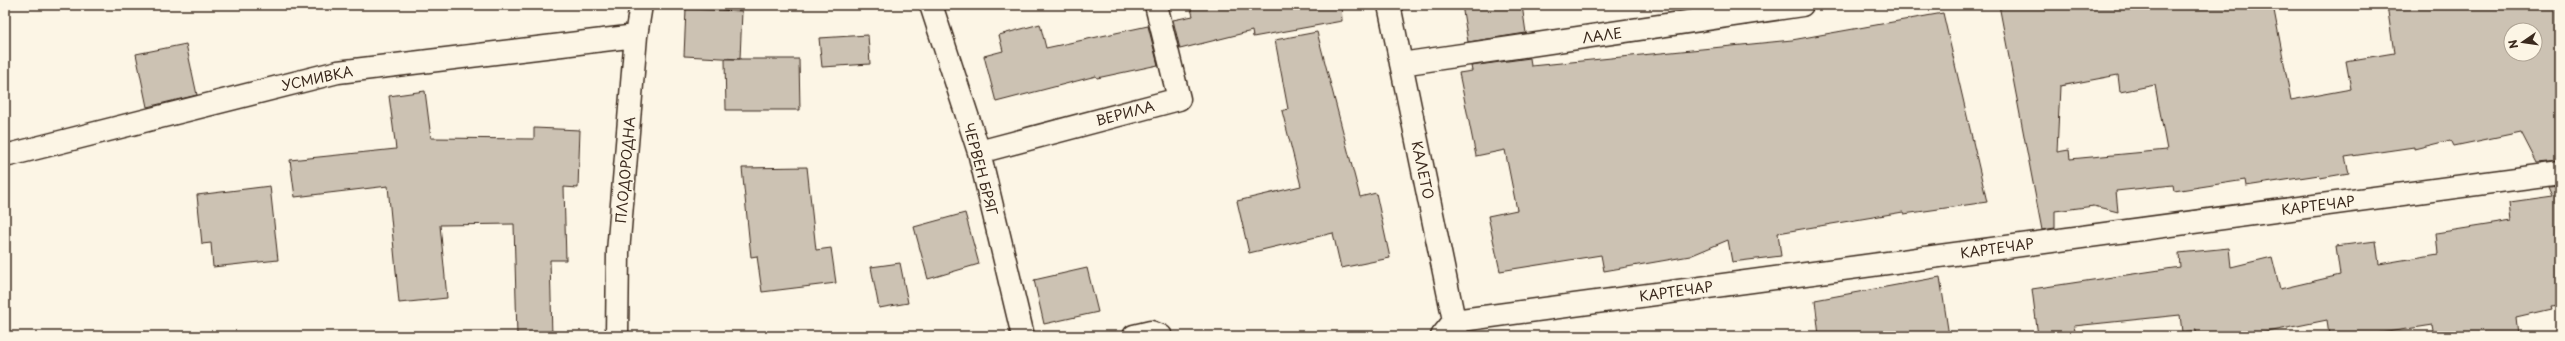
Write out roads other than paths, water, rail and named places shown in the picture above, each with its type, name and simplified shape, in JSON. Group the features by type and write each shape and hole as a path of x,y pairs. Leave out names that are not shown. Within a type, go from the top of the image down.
{"street":[{"name":"ПЛОДОРОДНА","path":"617,336 618,252 636,36 641,5"},
{"name":"ЧЕРВЕН БРЯГ","path":"931,5 979,152 1023,336"},
{"name":"ВЕРИЛА","path":"979,152 1179,99 1156,5"},
{"name":"КАЛЕТО","path":"1388,5 1401,64 1451,331"},
{"name":"ЛАЛЕ","path":"1401,64 1802,5"},
{"name":"УСМИВКА","path":"5,156 338,72 636,36"},
{"name":"КАРТЕЧАР","path":"1451,331 2560,173"},
{"path":"1134,336 1151,332 1161,336"}]}
